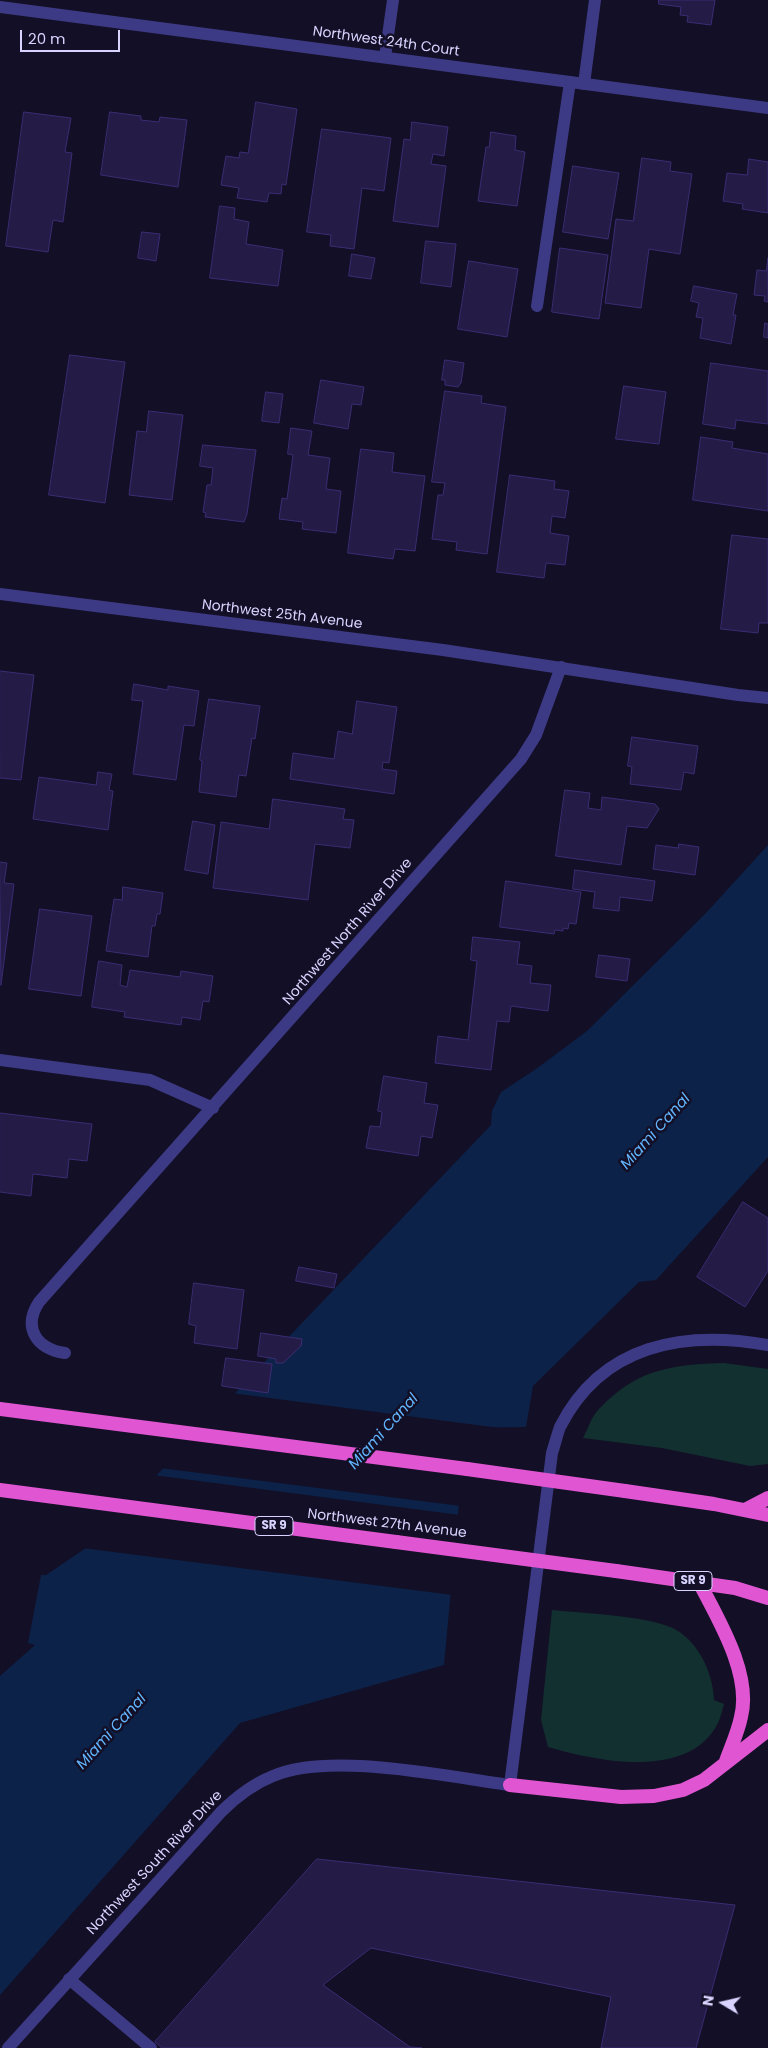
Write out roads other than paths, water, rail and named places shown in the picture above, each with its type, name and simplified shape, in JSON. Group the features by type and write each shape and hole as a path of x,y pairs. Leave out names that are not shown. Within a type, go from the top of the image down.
{"highway":[{"path":"0,1409 625,1491 768,1515"},
{"name":"Northwest 27th Avenue","path":"1,1490 699,1582 735,1588 768,1598"},
{"path":"745,1510 768,1498"},
{"path":"699,1582 722,1627 741,1678 742,1716 726,1762"},
{"path":"510,1785 621,1797 654,1796 683,1790 704,1780 768,1730"}],"street":[{"path":"385,57 393,0"},
{"path":"584,84 595,0"},
{"name":"Northwest 24th Court","path":"0,7 768,108"},
{"path":"537,306 570,82"},
{"name":"Northwest 25th Avenue","path":"0,594 443,650 560,667"},
{"path":"560,667 768,698"},
{"name":"Northwest North River Drive","path":"65,1353 54,1352 36,1339 33,1329 34,1311 521,759 536,735 560,667"},
{"path":"0,1060 150,1080 213,1108"},
{"path":"510,1785 552,1453 560,1428 576,1402 594,1382 609,1368 624,1358 666,1344 694,1339 724,1339 768,1345"},
{"name":"Northwest South River Drive","path":"8,2048 221,1812 242,1794 275,1775 300,1768 326,1765 354,1766 510,1785"},
{"path":"69,1979 151,2048"}],"water":[{"name":"Miami Canal","path":"768,845 768,1157 656,1280 639,1282 533,1386 526,1427 466,1428 444,1665 240,1723 0,1995 0,1676 35,1645 28,1643 41,1575 46,1575 89,1546 491,1125 492,1111 501,1092 587,1031 706,913"}]}
